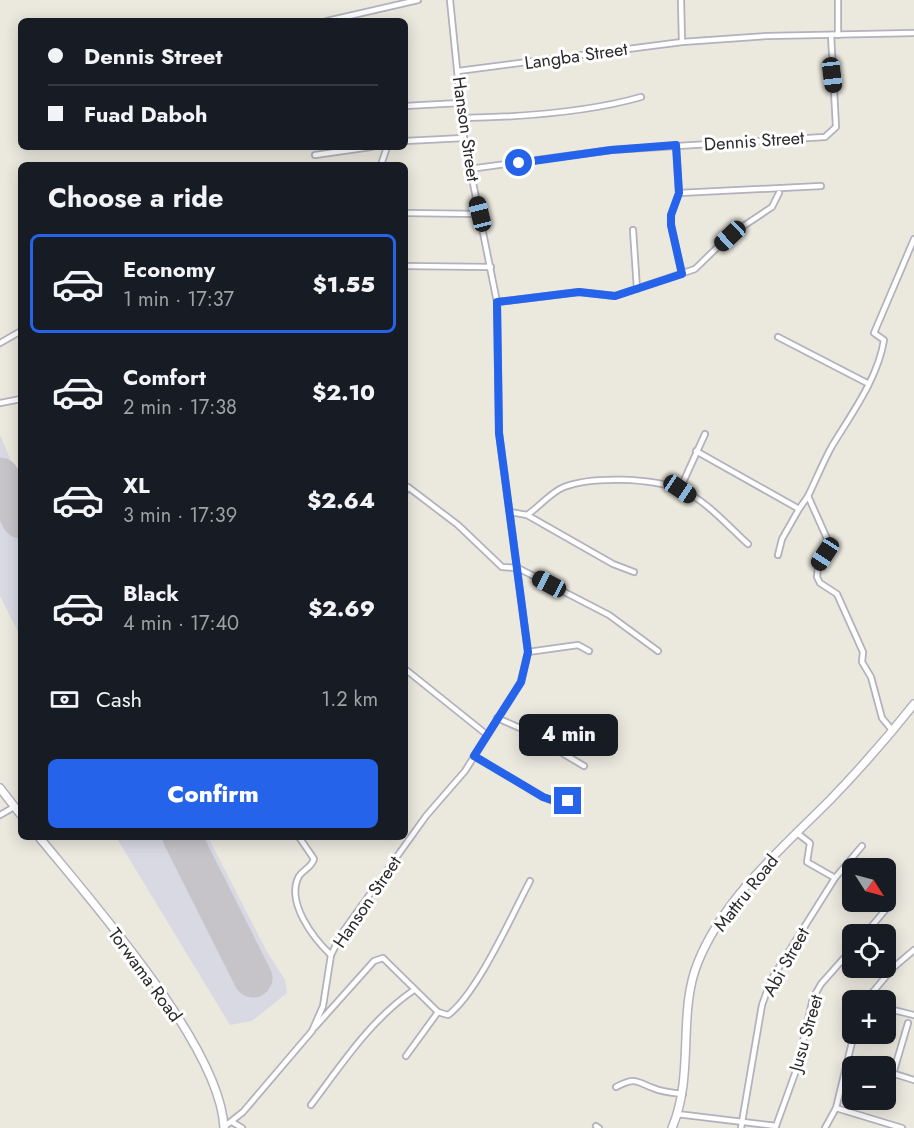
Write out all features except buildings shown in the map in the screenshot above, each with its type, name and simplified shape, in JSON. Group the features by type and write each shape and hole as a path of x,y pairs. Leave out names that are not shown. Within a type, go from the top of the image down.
{"main road":[{"name":"Mattru Road","path":"672,1128 683,1094 690,995 698,962 731,908 796,833 893,731 914,704"},
{"path":"0,788 18,812"},
{"name":"Torwama Road","path":"41,840 138,962 179,1021 207,1067 219,1095 224,1128"}],"street":[{"path":"339,18 414,0"},
{"name":"Hanson Street","path":"224,1128 232,1122 312,1031 323,1006 331,955 342,933 426,816 456,785 486,734 521,682 528,652 499,433 497,302 464,138 450,0"},
{"path":"681,0 682,42"},
{"path":"838,0 838,34"},
{"name":"Langba Street","path":"458,70 682,42 838,34 914,33"},
{"name":"Dennis Street","path":"469,169 611,150 825,137 836,127 837,110 831,35"},
{"path":"462,118 551,112 620,103 641,97"},
{"path":"408,106 460,103"},
{"path":"408,141 464,138"},
{"path":"676,145 679,193 671,215 671,225 682,274"},
{"path":"315,155 350,150"},
{"path":"679,193 821,186"},
{"path":"497,302 579,292 615,296 682,274 695,269 730,236 772,207 779,194"},
{"path":"408,213 480,214"},
{"path":"633,230 637,288"},
{"path":"778,555 782,539 808,496 867,383 884,344 884,340 874,333 914,239"},
{"path":"408,266 491,267"},
{"path":"0,343 18,333"},
{"path":"778,337 867,383"},
{"path":"0,403 18,400"},
{"path":"680,489 705,434"},
{"path":"696,451 800,510"},
{"path":"527,515 563,487 583,483 637,481 680,489 701,503 748,544"},
{"path":"408,487 483,547 502,567 518,568 609,615 658,651"},
{"path":"808,496 829,543 818,566 817,577 820,583 837,594 863,652 862,662 871,677 882,718 893,731"},
{"path":"510,512 527,515 614,564 634,572"},
{"path":"528,652 578,645 589,651"},
{"path":"408,671 486,734"},
{"path":"497,718 520,728 584,766"},
{"path":"474,756 543,797 555,801 568,801"},
{"path":"0,815 14,807"},
{"path":"796,833 810,843 807,862 835,878"},
{"path":"300,840 314,859 298,879 297,903 301,917 331,955"},
{"name":"Abi Street","path":"741,1128 762,1005 771,980 835,878 862,846"},
{"path":"312,1031 379,958 394,967 414,990 438,1011 448,1015 457,1006 489,960 530,881"},
{"path":"873,924 884,912"},
{"path":"874,990 894,967 914,950"},
{"name":"Jusu Street","path":"777,1127 797,1068 813,998 821,984 842,960"},
{"path":"311,1105 367,1031 397,1001 414,990"},
{"path":"406,1056 438,1011"},
{"path":"896,1011 914,1015"},
{"path":"896,1064 908,1023"},
{"path":"896,1075 914,1080"},
{"path":"616,1087 627,1081 640,1080 651,1087 683,1094"},
{"path":"825,1128 836,1108 842,1083"},
{"path":"836,1108 902,1128"},
{"path":"677,1114 742,1120 777,1127"},
{"path":"876,1128 879,1120"},
{"path":"232,1122 243,1128"}],"shaded area":[{"path":"0,435 18,478 18,632 0,596"},
{"path":"118,840 210,840 266,950 285,980 287,993 252,1021 230,1025"}],"runway":[{"path":"0,477 18,513"},
{"path":"184,840 253,978"}],"route":[{"path":"519,163 611,150 676,145 679,193 671,215 671,225 682,274 615,296 579,292 497,302 499,433 528,652 521,682 474,756 543,797 555,801 568,801"}]}
